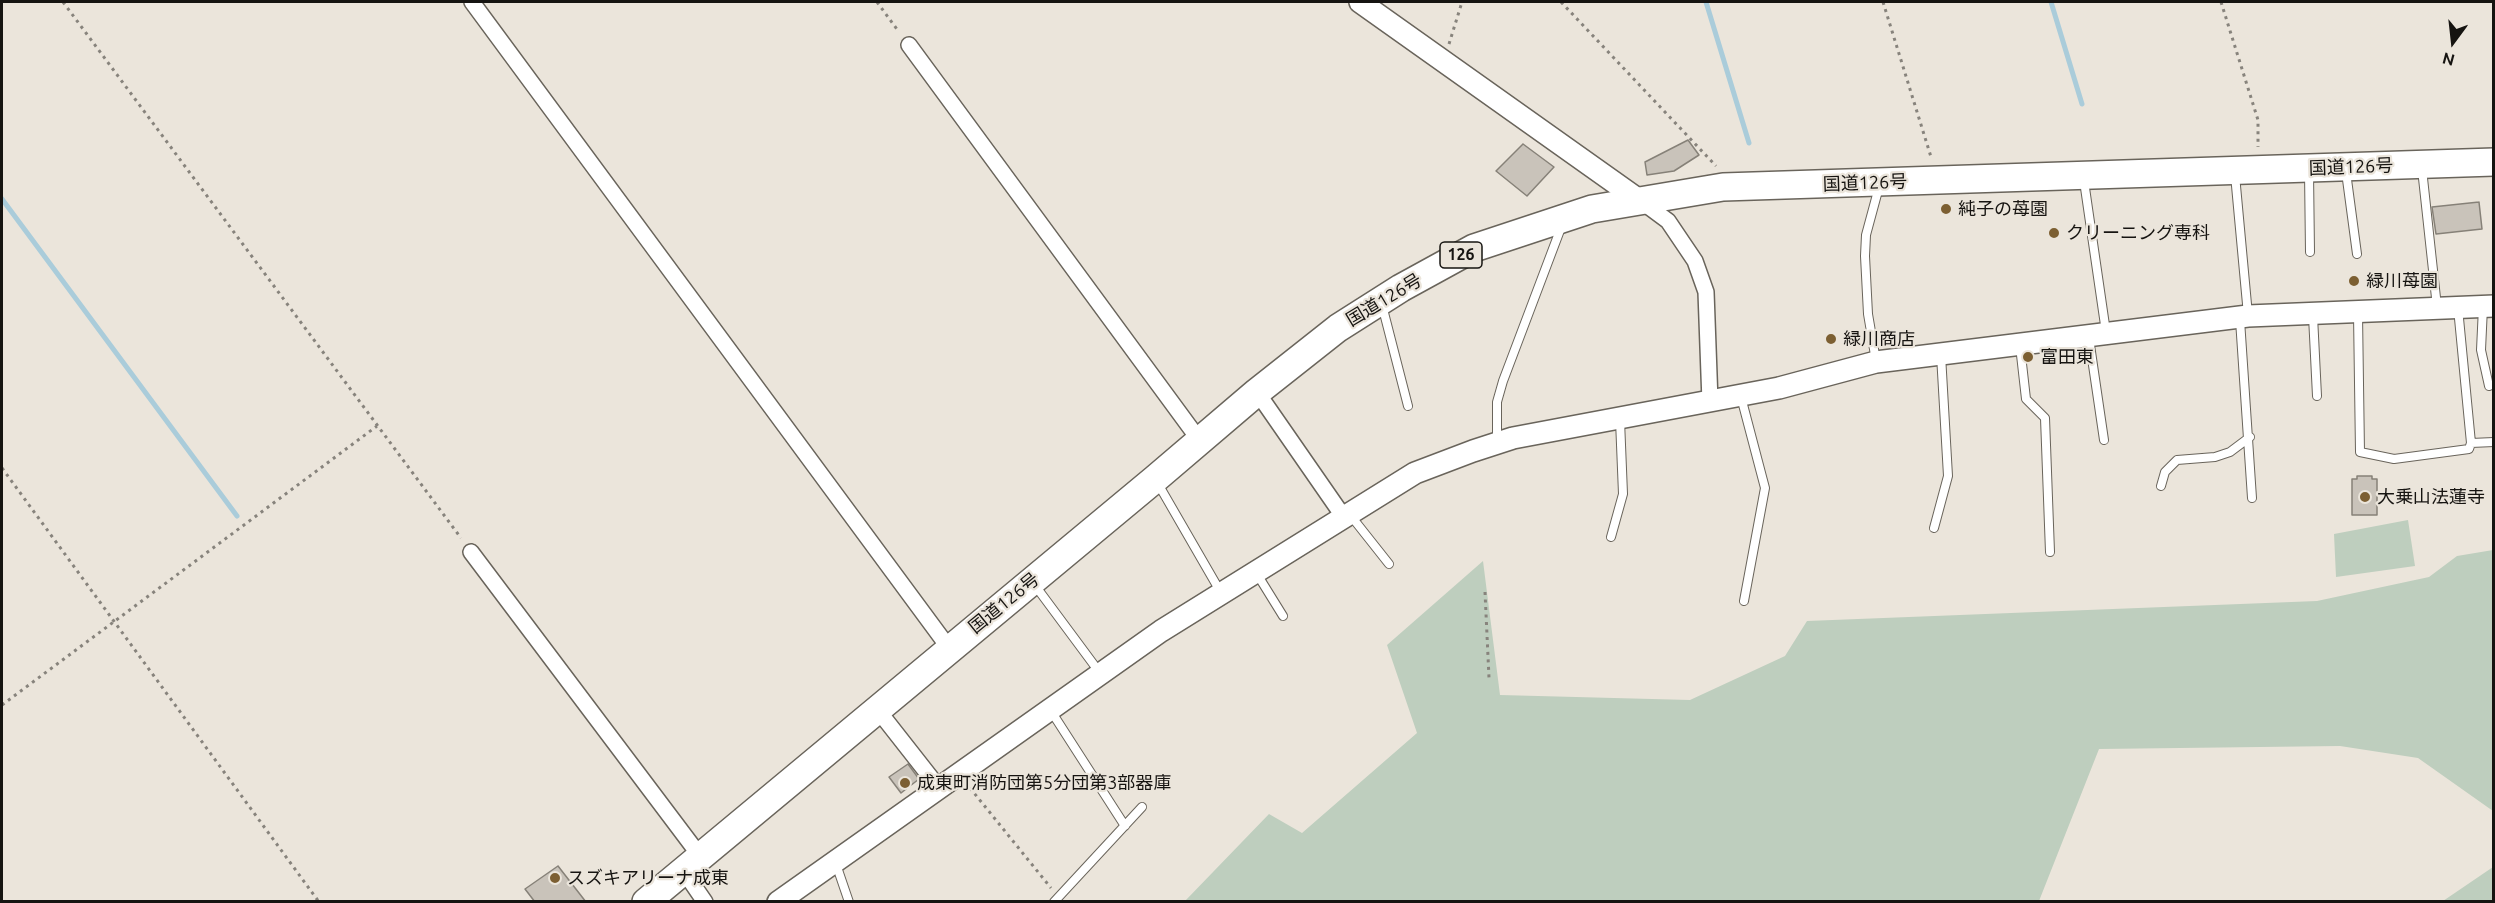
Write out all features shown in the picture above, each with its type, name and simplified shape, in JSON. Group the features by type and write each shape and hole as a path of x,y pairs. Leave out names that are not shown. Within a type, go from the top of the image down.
{"highway":[{"name":"国道126号","path":"646,902 948,648 1032,581 1257,392 1338,328 1381,300 1474,248 1566,216 1639,200 1722,188 2493,162"}],"street":[{"path":"472,2 948,648"},
{"path":"1360,2 1668,221 1695,261 1706,292 1710,402"},
{"path":"909,45 1200,441"},
{"path":"778,902 835,859 1221,592 1416,473 1497,443 1741,396 1876,362 2244,317 2488,306"},
{"path":"1257,392 1346,514"},
{"path":"471,552 692,863 705,902"},
{"path":"877,709 939,788"}],"lane":[{"path":"2358,313 2360,452 2394,459 2469,449 2471,443 2421,164"},
{"path":"2346,167 2357,254"},
{"path":"2309,168 2310,252"},
{"path":"2246,170 2244,317 2252,498"},
{"path":"2084,176 2098,335 2104,440"},
{"path":"1876,362 1868,314 1865,256 1866,235 1881,182"},
{"path":"1497,443 1497,402 1503,381 1566,216"},
{"path":"1381,300 1408,406"},
{"path":"2488,306 2481,350 2489,386"},
{"path":"2313,313 2318,396"},
{"path":"2019,344 2026,399 2045,418 2050,552"},
{"path":"1934,528 1948,476 1941,354"},
{"path":"1741,396 1765,488 1744,601"},
{"path":"1611,537 1623,494 1620,419"},
{"path":"2161,486 2165,472 2177,460 2215,457 2230,452 2250,437"},
{"path":"2471,443 2493,442"},
{"path":"1155,479 1221,592"},
{"path":"1346,514 1389,564"},
{"path":"1254,571 1283,616"},
{"path":"1032,581 1101,675"},
{"path":"1050,710 1125,826"},
{"path":"1056,899 1142,807"},
{"path":"835,859 849,902"}],"path":[{"path":"63,2 471,552"},
{"path":"877,2 909,45"},
{"path":"1443,63 1462,2"},
{"path":"1561,2 1720,171 1722,188"},
{"path":"1882,2 1939,180"},
{"path":"2221,2 2258,120 2246,170"},
{"path":"2,705 377,426"},
{"path":"2,468 319,902"},
{"path":"1485,592 1489,678"},
{"path":"959,775 1056,899"}],"green space":[{"path":"2408,520 2415,566 2336,577 2334,534"},
{"path":"2493,550 2493,811 2418,758 2340,746 2099,749 2039,901 1185,901 1269,814 1302,833 1417,733 1387,645 1483,561 1500,695 1690,700 1785,656 1807,621 2317,601 2429,577 2457,556"},
{"path":"2493,867 2493,901 2443,901"}],"building":[{"path":"1688,140 1699,155 1674,171 1647,175 1645,162"},
{"path":"1523,144 1554,167 1527,196 1496,171"},
{"path":"2479,202 2482,229 2436,234 2432,207"},
{"name":"大乗山法蓮寺","path":"2357,476 2372,476 2372,479 2377,479 2377,515 2352,515 2352,479 2357,479"},
{"path":"908,764 919,779 901,793 889,777"},
{"name":"スズキアリーナ成東","path":"558,866 586,902 535,902 525,889"}],"waterway":[{"path":"1706,2 1749,143"},
{"path":"2051,2 2082,104"},
{"path":"2,199 237,516"}],"place":[{"name":"純子の苺園","path":"1946,209"},
{"name":"クリーニング専科","path":"2054,233"},
{"name":"緑川苺園","path":"2354,281"},
{"name":"緑川商店","path":"1831,339"},
{"name":"富田東","path":"2028,357"},
{"name":"大乗山法蓮寺","path":"2365,497"},
{"name":"成東町消防団第5分団第3部器庫","path":"905,783"},
{"name":"スズキアリーナ成東","path":"555,878"}]}
